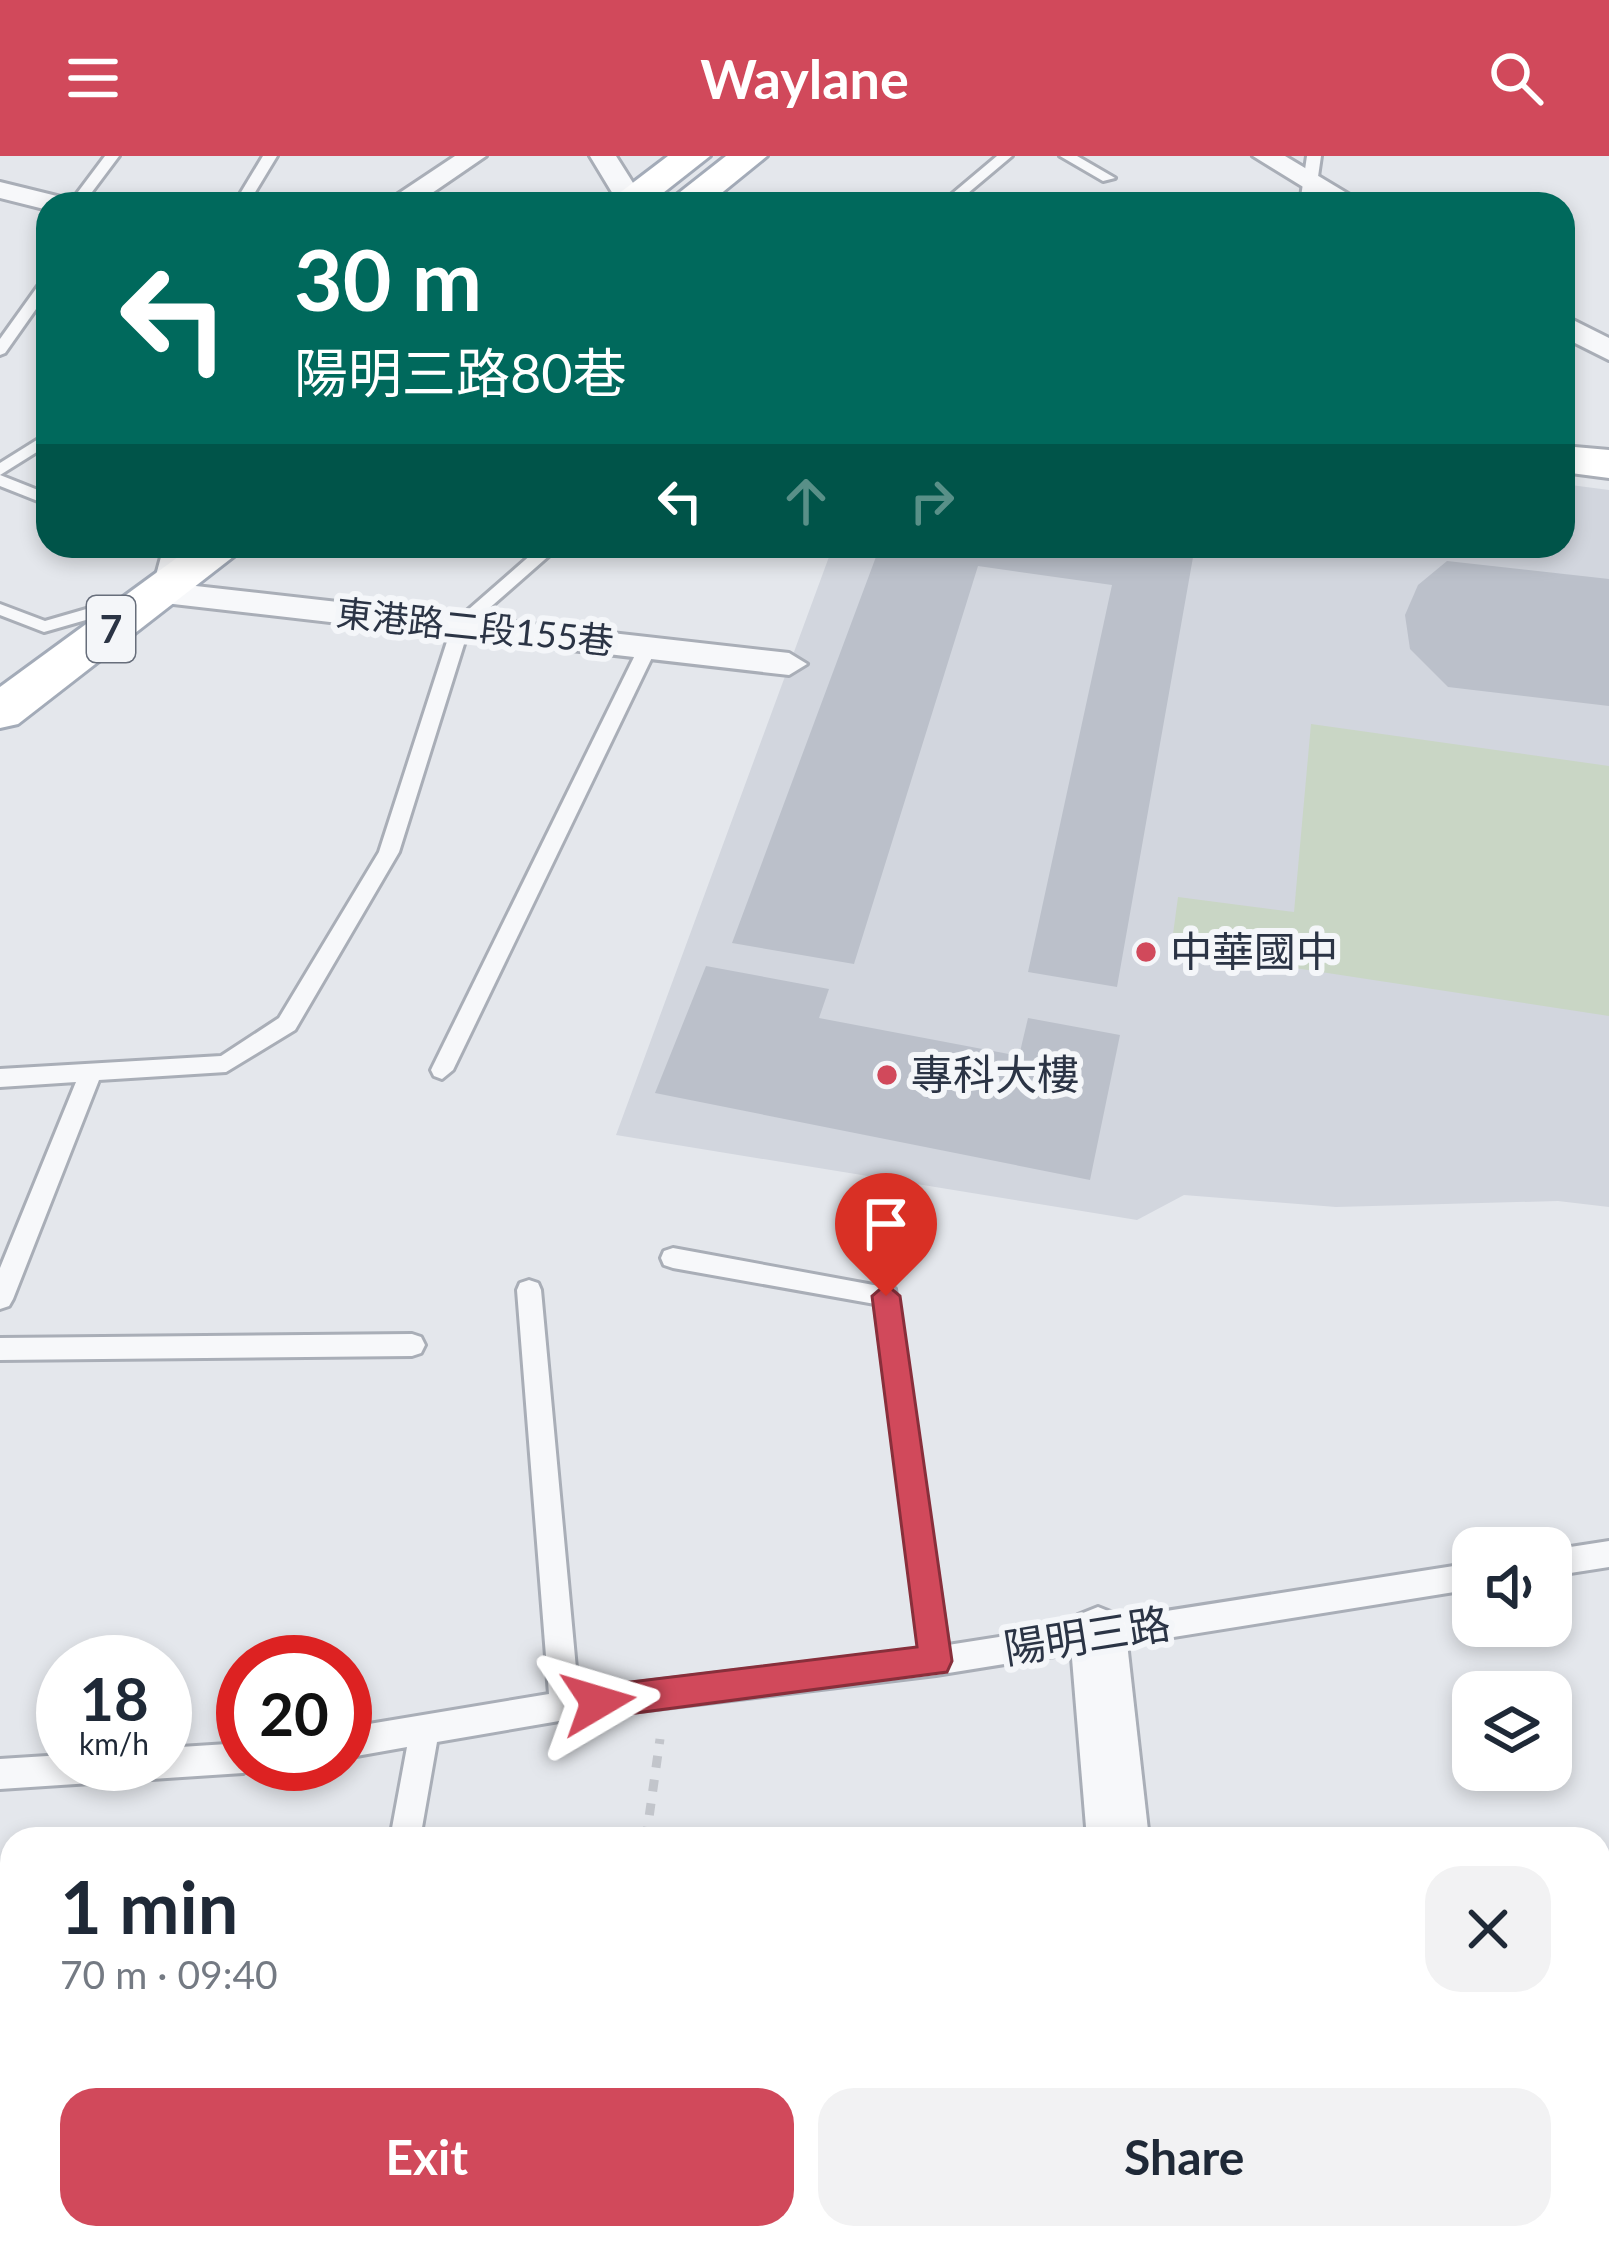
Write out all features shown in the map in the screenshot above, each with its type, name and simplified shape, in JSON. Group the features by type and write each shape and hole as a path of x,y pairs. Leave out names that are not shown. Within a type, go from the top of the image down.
{"main road":[{"path":"647,192 692,156"},
{"path":"700,192 749,156"},
{"path":"1575,460 1609,464"},
{"name":"7","path":"0,659 22,618 162,562"},
{"name":"7","path":"0,712 162,562"}],"street":[{"path":"416,192 473,156"},
{"path":"603,156 626,192"},
{"path":"1266,156 1310,180"},
{"path":"0,190 36,199"},
{"path":"1575,332 1609,351"},
{"name":"東港路二段155巷","path":"162,562 462,623 789,664"},
{"path":"1098,1634 1117,1827"}],"lane":[{"path":"85,192 112,156"},
{"path":"248,192 270,156"},
{"path":"962,192 1005,156"},
{"path":"1066,156 1108,178"},
{"path":"0,350 36,299"},
{"path":"0,470 36,446"},
{"path":"0,480 36,495"},
{"path":"0,1078 226,1064 287,1024 389,852 462,623 537,558"},
{"path":"442,1070 648,646"},
{"path":"0,1300 91,1072"},
{"path":"673,1258 886,1296 935,1661"},
{"path":"529,1290 565,1706"},
{"path":"0,1349 412,1345"},
{"path":"1572,1560 1609,1554"},
{"name":"陽明三路","path":"372,1738 565,1706 935,1661 1452,1579"},
{"path":"407,1827 425,1727"},
{"path":"0,1774 36,1772"}],"path":[{"path":"648,1827 666,1693"}],"shaded area":[{"name":"中華國中","path":"1575,486 1609,490 1609,1207 1558,1201 1336,1207 1184,1195 1137,1220 616,1135 829,558 1575,558"}],"green space":[{"path":"1311,724 1609,766 1609,1016 1171,949 1178,897 1294,912"}],"building":[{"path":"876,558 1193,558 1117,987 1028,972 1112,585 978,566 854,964 732,943"},
{"path":"1447,561 1609,579 1609,706 1448,687 1410,649 1405,615 1418,585"},
{"name":"專科大樓","path":"706,966 829,989 819,1018 1019,1056 1028,1018 1120,1035 1090,1180 655,1093"}],"place":[{"name":"中華國中","path":"1146,952"},
{"name":"專科大樓","path":"887,1075"}],"route":[{"path":"598,1702 935,1661 886,1296"}]}
